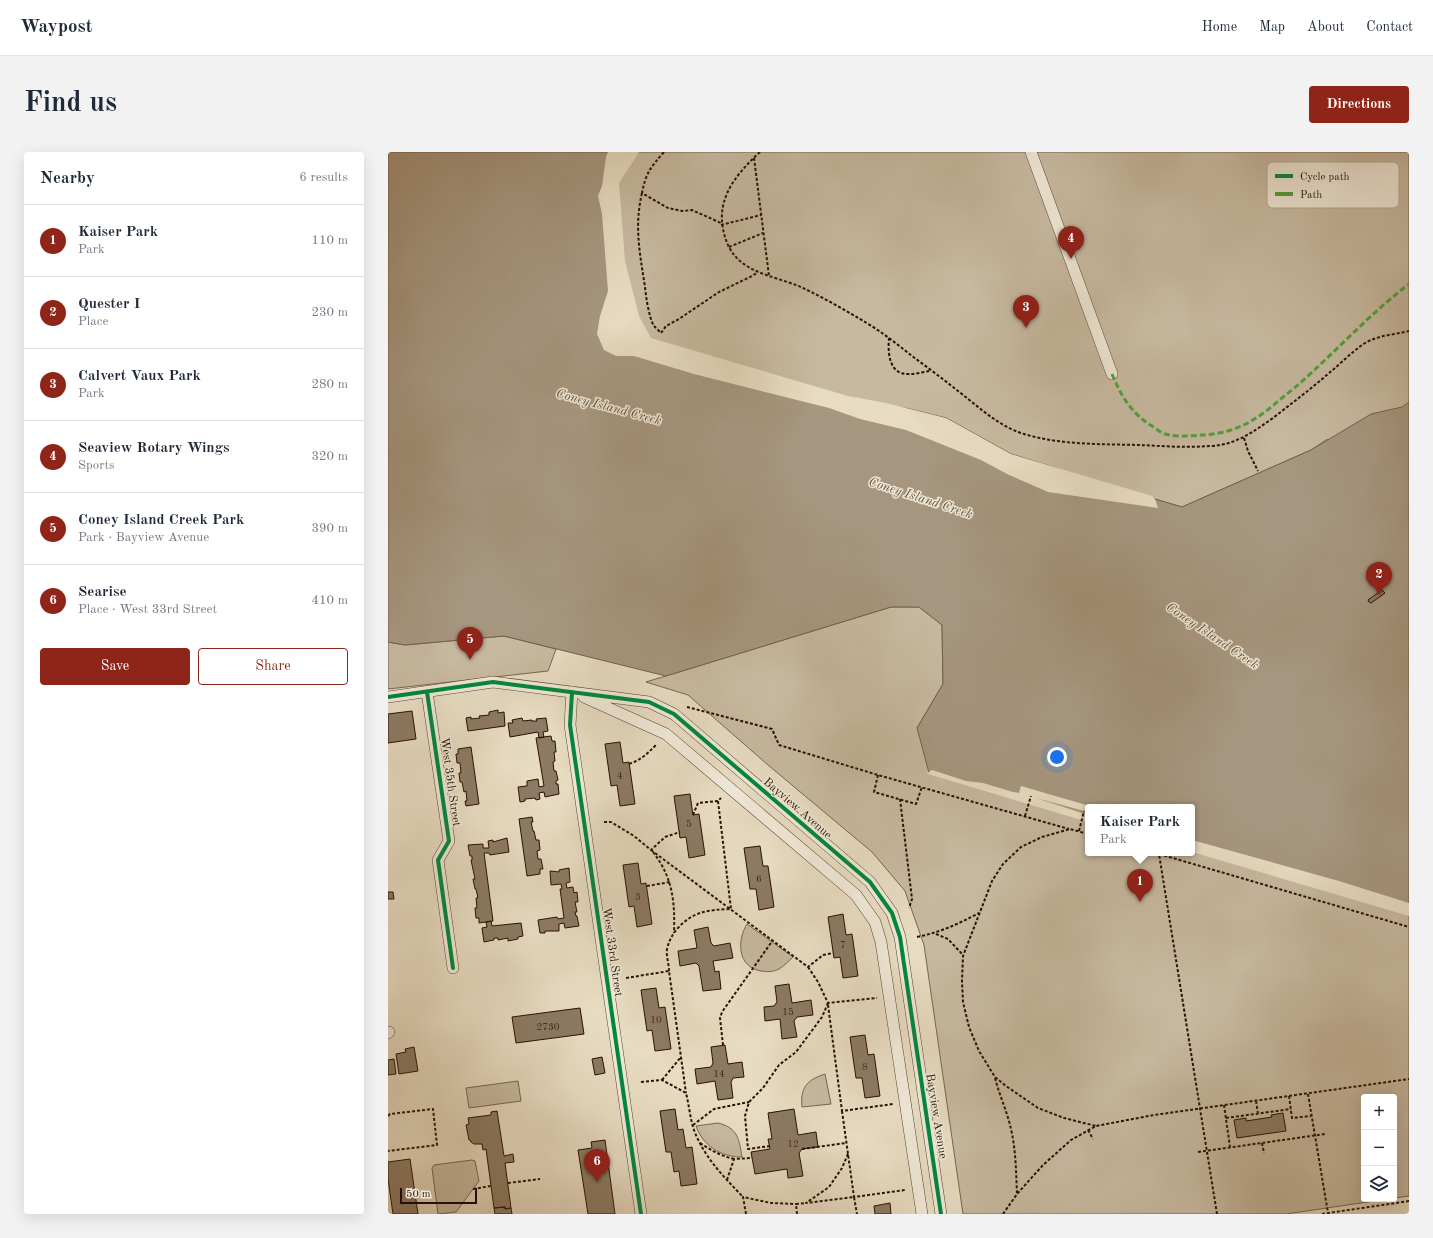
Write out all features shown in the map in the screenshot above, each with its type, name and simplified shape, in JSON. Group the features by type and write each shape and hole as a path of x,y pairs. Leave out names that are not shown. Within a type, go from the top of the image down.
{"street":[{"path":"1031,152 1112,374"},
{"name":"Bayview Avenue","path":"388,697 493,682 649,702 674,714 870,882 892,913 900,937 941,1214"},
{"name":"West 35th Street","path":"427,692 449,841 438,860 453,968"},
{"name":"Bayview Avenue","path":"572,692 666,734 856,895 875,922 882,942 922,1214"},
{"name":"West 33rd Street","path":"572,692 570,725 641,1214"}],"path":[{"path":"664,152 651,166 644,182 638,226 640,263 647,302 654,325 661,332 666,326 719,292 758,272"},
{"path":"760,152 743,168 730,187 722,207 721,224 729,247 743,264 758,272 801,288 866,322 889,338 985,413 1002,425 1022,434 1051,441 1193,447 1212,446 1244,438 1303,396 1364,344 1380,337 1409,331"},
{"path":"754,158 769,276"},
{"path":"642,193 668,208 682,211 692,210 721,224 761,215"},
{"path":"729,247 763,233"},
{"path":"889,338 888,348 890,359 894,367 901,373 931,371"},
{"path":"1244,438 1252,461 1258,471"},
{"path":"687,707 772,729 779,745 878,775 1085,833"},
{"path":"629,764 638,761 656,745"},
{"path":"878,775 874,792 916,804 922,787"},
{"path":"1025,816 1031,796"},
{"path":"693,815 698,803 718,801 721,798"},
{"path":"900,799 912,898 909,908"},
{"path":"718,801 731,909"},
{"path":"1079,832 1084,811"},
{"path":"604,822 611,822 634,836 808,967 818,982 828,1003 857,1214"},
{"path":"1017,1194 1014,1149 1010,1125 995,1077 979,1051 969,1027 963,1002 963,956 992,881 1003,864 1021,847 1042,837 1070,829"},
{"path":"652,850 665,838 680,832"},
{"path":"652,850 665,869 670,882 675,908 674,933"},
{"path":"1159,856 1217,1214"},
{"path":"1166,856 1409,927"},
{"path":"647,886 670,882"},
{"path":"731,909 710,910 686,919 674,933 667,950 686,1093 693,1126 699,1142 709,1159 743,1197 746,1214"},
{"path":"917,936 935,933 949,928 980,913"},
{"path":"935,933 948,939 963,956"},
{"path":"723,1045 720,1018 722,1012 773,940"},
{"path":"808,967 823,955 833,953"},
{"path":"626,978 669,971"},
{"path":"828,1003 877,998"},
{"path":"770,1146 748,1149 745,1116 749,1102 763,1088 779,1065 796,1052 822,1017 828,1003"},
{"path":"662,1080 681,1057"},
{"path":"995,1077 1038,1108 1064,1118 1096,1126"},
{"path":"1003,1214 1017,1194 1043,1165 1071,1140 1096,1126 1224,1105 1409,1079"},
{"path":"642,1082 662,1080 686,1093"},
{"path":"1308,1094 1328,1213"},
{"path":"1289,1096 1292,1118 1311,1116"},
{"path":"1256,1101 1258,1114"},
{"path":"693,1126 714,1109 749,1102"},
{"path":"842,1111 892,1104"},
{"path":"1224,1105 1230,1147"},
{"path":"388,1116 390,1114 433,1109 437,1145 388,1152"},
{"path":"1226,1118 1291,1109"},
{"path":"1088,1130 1093,1139"},
{"path":"1198,1152 1325,1134"},
{"path":"699,1142 724,1157 734,1159 752,1158"},
{"path":"1262,1142 1264,1153"},
{"path":"802,1149 847,1143"},
{"path":"806,1203 830,1187 842,1168 848,1152"},
{"path":"727,1180 734,1159"},
{"path":"508,1183 540,1179"},
{"path":"473,1189 491,1186"},
{"path":"743,1197 771,1203 796,1204 905,1190"},
{"path":"1322,1214 1409,1201"},
{"path":"796,1204 797,1214"}],"shaded area":[{"path":"637,152 1409,152 1409,421 1326,440 1311,450 1182,507 1076,476 1011,454 946,418 910,409 848,398 650,340 637,317 623,261 617,182"},
{"path":"891,607 919,607 942,625 943,684 917,728 1085,818 1085,856 1195,856 1195,851 1409,914 1409,1196 1397,1198 1397,1094 1361,1094 1361,1202 1368,1202 1286,1214 963,1214 924,945 905,891 872,852 768,765 688,695 646,682"},
{"path":"504,636 556,649 548,671 388,689 388,642 405,645"},
{"path":"747,924 793,957 779,969 770,972 753,968 747,964 743,959 741,945 744,930"},
{"path":"825,1074 831,1104 802,1107 802,1094 806,1085 819,1076"},
{"path":"518,1081 521,1101 469,1108 466,1088"},
{"path":"718,1123 725,1125 734,1131 740,1145 742,1157 727,1155 708,1145 699,1133 696,1126"},
{"path":"472,1160 475,1161 479,1181 456,1212 438,1214 432,1168 434,1165"}],"water":[{"name":"Coney Island Creek","path":"388,152 637,152 617,183 623,261 637,317 650,340 848,398 946,418 1011,454 1076,476 1182,507 1311,450 1371,414 1402,407 1409,402 1409,914 1195,851 1195,804 1085,804 1085,819 929,773 917,728 943,684 942,625 919,607 891,607 666,676 504,636 405,645 388,642"}],"pier":[{"path":"608,152 639,152 619,183 625,261 639,316 651,338 848,396 886,403 946,418 1011,454 1152,496 1155,499 1158,508 1048,492 1007,474 981,460 906,430 860,419 829,408 694,374 634,356 616,356 604,350 597,334 600,316 608,291 602,214 598,196 602,186"},
{"path":"932,770 966,781 983,783 1019,793 1021,786 1085,805 1085,811 1036,798 1085,814 1085,821 928,774 927,773"},
{"path":"1195,841 1339,881 1409,903 1409,916 1195,853"}],"building":[{"path":"1382,590 1385,593 1371,603 1369,602 1368,600"},
{"path":"498,710 498,713 504,712 505,726 468,731 466,718 480,718 479,716 489,715 489,712"},
{"path":"412,711 416,739 388,743 388,714"},
{"path":"522,718 523,721 537,721 536,719 546,718 548,731 543,732 544,737 539,738 538,732 510,737 508,723 513,723 512,720"},
{"path":"551,736 552,741 555,741 556,752 554,752 555,761 553,762 554,771 556,771 558,780 556,781 556,784 558,784 559,794 545,797 544,792 539,793 540,799 525,799 525,801 520,802 518,787 527,786 527,781 538,779 539,787 544,786 536,738"},
{"path":"620,742 623,763 629,762 635,804 620,806 617,785 611,786 605,744"},
{"path":"471,747 479,804 466,806 466,791 464,792 462,782 460,782 460,763 457,763 456,754 458,754 458,749"},
{"path":"690,794 693,815 699,814 705,855 689,858 686,837 680,838 674,796"},
{"path":"532,817 533,822 531,822 533,831 536,840 539,840 540,850 537,851 538,859 541,859 543,869 540,869 540,874 527,876 519,819"},
{"path":"507,838 509,852 490,855 489,853 484,853 493,921 479,923 479,918 476,918 475,908 477,908 476,898 478,898 473,879 475,879 471,860 472,856 470,856 468,845 483,844 483,848 489,848 488,841 493,840 493,842"},
{"path":"760,846 763,866 768,866 774,907 759,910 756,889 750,889 744,848"},
{"path":"638,863 641,884 646,883 652,924 637,927 634,906 629,907 623,865"},
{"path":"569,868 570,882 566,883 567,888 573,887 574,893 577,892 578,902 575,902 577,912 575,912 579,926 565,928 564,923 559,924 559,931 545,931 545,933 540,933 538,920 557,917 558,919 564,918 560,889 562,889 561,884 551,885 550,871 559,872 559,870"},
{"path":"388,892 393,892 394,899 388,899"},
{"path":"843,914 846,935 852,934 858,976 843,978 840,957 834,958 828,917"},
{"path":"491,921 492,926 521,923 523,936 518,937 518,939 508,941 508,938 498,940 498,938 494,938 494,940 484,942 482,928 487,927 486,922"},
{"path":"708,927 711,943 714,946 730,943 733,958 713,961 715,972 719,971 721,989 703,991 699,966 696,963 680,966 678,951 697,948 694,930"},
{"path":"789,984 792,1003 811,1000 813,1015 797,1017 794,1021 797,1037 782,1039 780,1019 765,1021 764,1007 774,1006 777,1002 775,986"},
{"path":"656,988 659,1008 665,1007 671,1049 655,1051 652,1030 647,1031 641,990"},
{"path":"580,1008 584,1034 516,1043 512,1017"},
{"path":"865,1035 868,1055 874,1054 880,1096 865,1098 862,1078 856,1078 850,1037"},
{"path":"725,1045 728,1064 742,1062 744,1077 733,1078 731,1082 733,1098 718,1100 715,1081 697,1084 695,1069 711,1067 713,1063 711,1047"},
{"path":"414,1047 418,1071 399,1074 396,1054 406,1052 405,1049"},
{"path":"602,1057 605,1073 595,1075 592,1059"},
{"path":"394,1059 396,1074 388,1075 388,1060"},
{"path":"675,1109 678,1130 683,1129 686,1148 692,1147 697,1184 681,1186 679,1171 674,1172 671,1152 666,1152 660,1111"},
{"path":"794,1109 798,1135 816,1132 818,1147 802,1149 799,1153 803,1176 788,1178 787,1169 755,1174 751,1152 770,1149 768,1139 772,1139 768,1113"},
{"path":"497,1111 504,1156 513,1154 514,1162 505,1163 511,1208 505,1209 505,1207 494,1208 486,1149 483,1150 482,1144 474,1144 469,1140 466,1125 469,1124 468,1118 491,1115 491,1112"},
{"path":"1283,1113 1286,1131 1237,1138 1234,1120 1246,1118 1246,1121 1272,1117 1271,1115"},
{"path":"605,1140 615,1214 588,1214 578,1150 592,1148 591,1142"},
{"path":"410,1159 418,1214 393,1214 388,1179 388,1162"},
{"path":"890,1203 891,1214 875,1214 874,1206"},
{"path":"505,1207 505,1209 511,1208 512,1214 495,1214 494,1208"}],"marked path":[{"path":"1112,374 1123,397 1133,410 1162,433 1174,436 1188,436 1230,430 1256,418 1292,390 1379,309 1409,284"}],"cycle path":[{"path":"388,697 493,682 649,702 674,714 870,882 892,913 900,937 941,1214"},
{"path":"427,692 449,841 438,860 453,968"},
{"path":"572,692 570,725 641,1214"}],"place":[{"name":"Seaview Rotary Wings","path":"1071,259"},
{"name":"Calvert Vaux Park","path":"1026,328"},
{"name":"Quester I","path":"1379,595"},
{"name":"Coney Island Creek Park","path":"470,660"},
{"name":"Kaiser Park","path":"1140,902"},
{"name":"Searise","path":"597,1182"}]}
